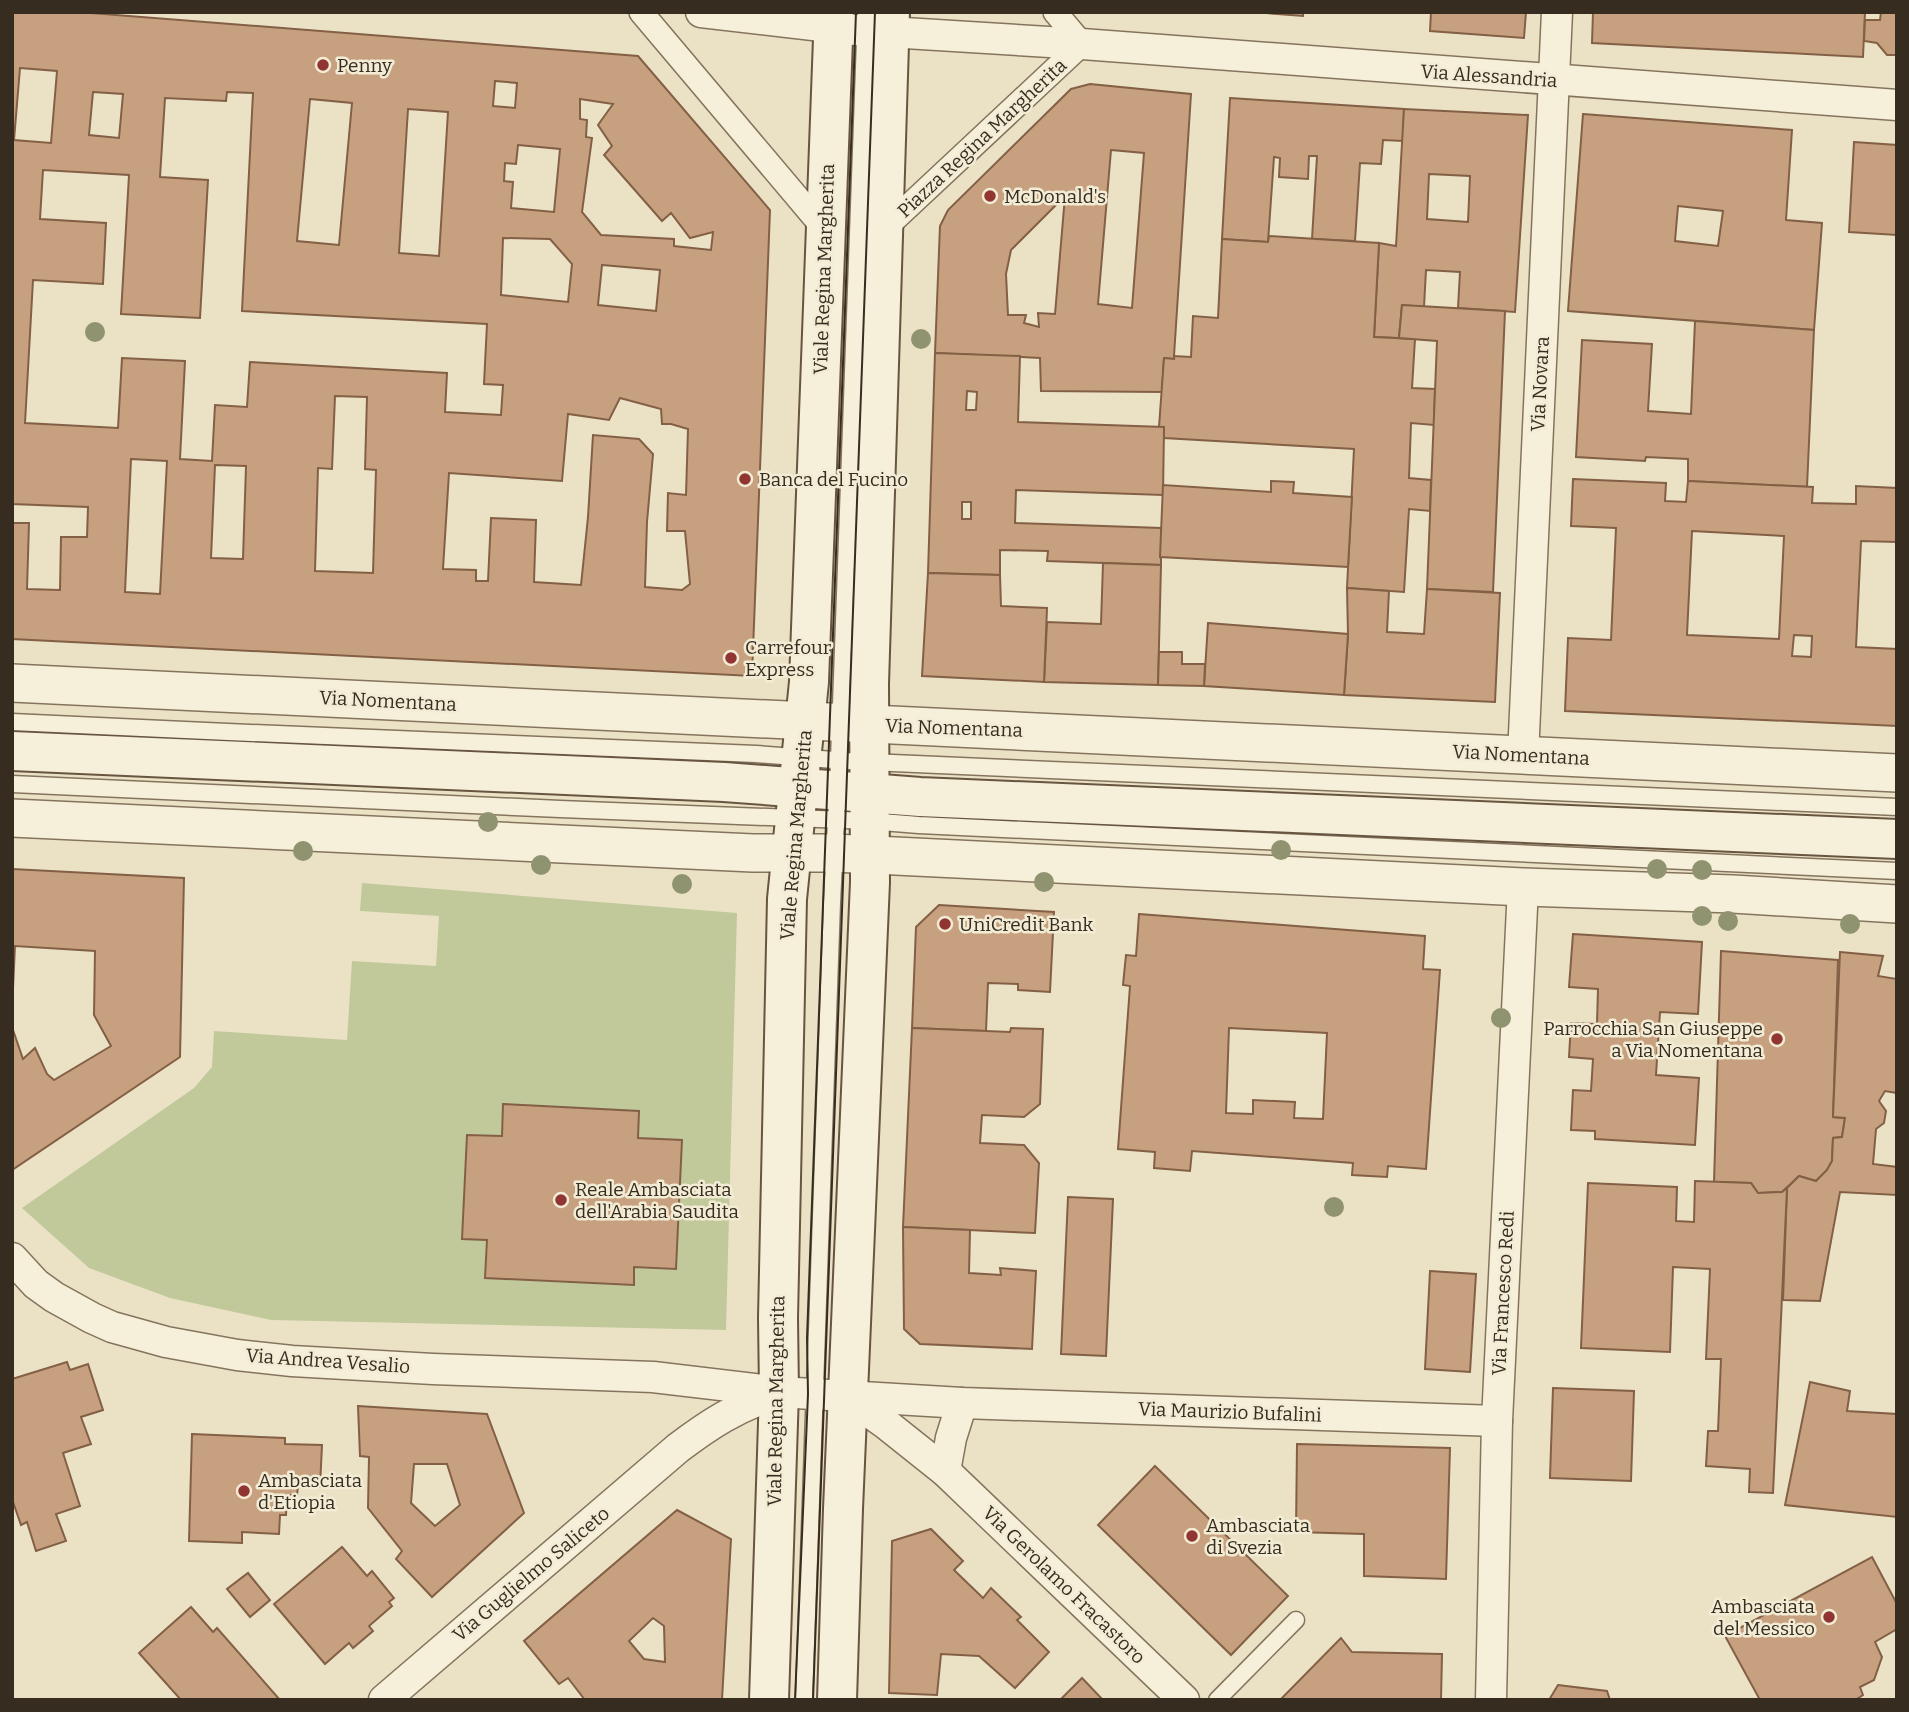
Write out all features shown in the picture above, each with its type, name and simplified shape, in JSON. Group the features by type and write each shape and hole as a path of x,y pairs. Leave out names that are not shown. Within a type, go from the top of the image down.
{"main road":[{"name":"Viale Regina Margherita","path":"769,1700 814,1394 870,882 835,789 809,682 825,230 863,21"},
{"name":"Viale Regina Margherita","path":"837,1700 814,1394 778,1318 786,913 835,789 882,231 863,21"},
{"name":"Via Nomentana","path":"12,751 724,782 1897,839"}],"street":[{"path":"641,12 825,230"},
{"name":"Piazza Regina Margherita","path":"701,12 786,23 863,21 1082,44"},
{"name":"Piazza Regina Margherita","path":"1055,12 1082,44"},
{"name":"Via Novara","path":"1523,756 1557,12"},
{"name":"Piazza Regina Margherita","path":"882,231 1082,44"},
{"name":"Via Alessandria","path":"1082,44 1897,105"},
{"name":"Via Nomentana","path":"12,683 835,789 1523,887 1734,894 1897,904"},
{"name":"Via Nomentana","path":"12,818 835,789 1185,738 1897,773"},
{"name":"Via Francesco Redi","path":"1491,1700 1497,1421 1523,887"},
{"name":"Via Andrea Vesalio","path":"12,1258 36,1284 92,1318 131,1333 195,1348 292,1361 670,1379 814,1394"},
{"name":"Via Maurizio Bufalini","path":"814,1394 962,1403 1497,1421"},
{"name":"Via Guglielmo Saliceto","path":"384,1700 678,1448 727,1414 748,1403 814,1394"},
{"name":"Via Gerolamo Fracastoro","path":"814,1394 886,1424 945,1471 1184,1700"},
{"path":"945,1471 951,1438 962,1403"}],"lane":[{"name":"Viale Regina Margherita","path":"835,789 863,21"},
{"name":"Via Nomentana","path":"12,722 756,754 835,789 975,828 1897,872"},
{"name":"Via Nomentana","path":"12,784 835,789 1897,807"},
{"name":"Viale Regina Margherita","path":"804,1700 814,1394"},
{"path":"1217,1700 1296,1620"}],"green space":[{"path":"362,883 737,913 726,1330 271,1320 170,1298 89,1268 22,1208 194,1088 212,1067 214,1031 347,1040 352,961 436,966 439,916 360,911"}],"building":[{"path":"12,12 78,12 638,56 770,210 752,676 12,639 12,523 29,523 27,589 60,590 61,537 87,537 88,507 12,504","holes":["20,68 57,71 51,143 14,140","495,81 517,83 515,108 493,106","93,92 123,94 119,138 89,135","227,92 253,93 242,311 487,324 484,384 503,385 501,415 445,412 447,373 250,362 247,407 215,405 212,461 180,459 185,361 122,358 118,428 25,423 33,280 103,284 106,223 40,219 43,170 129,175 121,314 200,318 208,180 160,177 165,98 226,101","310,99 352,103 339,245 297,241","580,99 613,104 598,125 612,146 604,155 662,221 671,213 690,238 713,232 711,250 674,246 674,239 601,235 582,212 592,138 586,137 587,120 580,119","408,109 448,112 439,256 399,253","518,145 560,149 554,212 511,208 513,182 504,181 505,163 516,164","503,238 550,239 572,264 568,302 501,295","602,265 660,270 656,311 598,305","335,396 367,397 365,469 376,470 373,573 315,571 318,468 332,469","620,398 661,409 662,424 688,429 686,495 668,493 667,531 685,531 690,584 682,590 645,587 653,454 639,439 593,435 581,585 534,582 536,520 491,518 488,581 476,581 476,570 443,569 449,473 562,481 568,414 609,420","131,459 167,461 160,594 125,592","215,465 246,466 243,559 211,558"]},
{"path":"1252,12 1303,12 1303,16"},
{"path":"1431,12 1526,12 1524,38 1430,31"},
{"path":"1593,12 1865,12 1863,57 1592,43"},
{"path":"1881,12 1897,12 1897,55 1887,55 1877,43 1864,41 1865,20 1880,20"},
{"path":"1090,84 1191,94 1174,359 1164,358 1162,392 1041,391 1040,358 935,353 940,226 948,210 1071,89","holes":["1111,150 1144,153 1132,308 1098,304","1065,196 1055,314 1038,313 1039,327 1024,323 1026,315 1008,315 1006,274 1011,250"]},
{"path":"1230,98 1404,109 1403,141 1383,140 1381,164 1360,163 1355,241 1312,239 1317,156 1309,156 1308,179 1279,177 1280,158 1274,157 1268,242 1222,239"},
{"path":"1404,109 1528,115 1515,312 1458,308 1460,272 1426,270 1424,307 1402,305 1399,338 1374,337 1379,243 1396,246","holes":["1429,174 1470,176 1468,222 1427,219"]},
{"path":"1583,114 1792,130 1786,220 1822,223 1814,330 1568,311","holes":["1678,206 1723,211 1718,246 1675,241"]},
{"path":"1854,142 1897,145 1897,235 1849,232"},
{"path":"1269,236 1379,243 1374,337 1415,339 1412,388 1435,389 1434,425 1411,423 1409,478 1431,480 1430,511 1409,509 1404,592 1347,588 1354,449 1164,438 1164,427 1159,427 1164,358 1191,357 1193,316 1218,318 1222,239 1268,242"},
{"path":"1402,305 1505,311 1493,592 1427,589 1437,341 1399,338"},
{"path":"1695,321 1814,330 1807,487 1688,481 1688,459 1646,457 1645,461 1576,457 1582,340 1652,344 1648,411 1691,414"},
{"path":"935,353 1020,356 1018,422 1164,427 1163,495 1016,490 1015,523 1161,528 1161,565 1047,561 1048,551 1000,550 1000,575 928,573","holes":["967,391 977,392 976,410 966,410","962,502 971,502 971,519 962,519"]},
{"path":"1573,479 1666,483 1665,501 1686,502 1688,481 1813,487 1812,503 1856,504 1856,486 1897,488 1897,542 1861,541 1856,647 1897,649 1897,726 1565,711 1568,638 1611,640 1616,528 1571,526","holes":["1692,531 1784,536 1779,639 1687,635","1794,635 1812,636 1811,657 1792,656"]},
{"path":"1271,481 1294,482 1293,493 1352,497 1348,567 1160,557 1163,485 1271,492"},
{"path":"1103,563 1161,565 1158,685 1044,682 1047,622 1101,624"},
{"path":"928,573 1000,575 1001,606 1047,608 1044,682 922,676"},
{"path":"1347,588 1389,591 1387,632 1424,634 1427,589 1500,593 1495,702 1344,695 1348,634"},
{"path":"1208,623 1348,634 1344,695 1204,686"},
{"path":"1159,652 1182,652 1182,664 1205,664 1204,686 1158,685"},
{"path":"12,869 184,878 180,1057 12,1170 12,1027 23,1059 35,1048 47,1074 54,1080 111,1046 94,1015 95,951 15,946 12,1010"},
{"path":"939,905 1054,912 1050,992 1018,990 1018,984 988,983 986,1031 912,1028 916,927"},
{"path":"1139,914 1425,936 1423,969 1440,970 1426,1169 1388,1166 1387,1177 1352,1175 1353,1163 1192,1151 1190,1171 1154,1168 1155,1152 1118,1149 1130,986 1123,985 1126,955 1136,956","holes":["1229,1028 1327,1033 1323,1119 1294,1118 1295,1102 1253,1100 1253,1114 1226,1113"]},
{"path":"1573,934 1702,942 1698,1014 1660,1012 1656,1075 1699,1078 1695,1145 1595,1139 1595,1131 1571,1130 1573,1090 1591,1091 1593,1059 1569,1057 1571,1023 1597,1024 1598,989 1569,987"},
{"name":"Parrocchia San Giuseppe a Via Nomentana","path":"1721,951 1838,960 1833,1117 1845,1118 1842,1137 1833,1138 1832,1161 1816,1181 1799,1176 1782,1192 1758,1193 1751,1183 1714,1182"},
{"path":"1840,952 1883,956 1878,976 1897,979 1897,1093 1885,1091 1879,1101 1886,1111 1884,1123 1876,1129 1873,1164 1897,1167 1897,1195 1840,1192 1820,1301 1783,1300 1787,1188 1799,1176 1816,1181 1832,1161 1833,1138 1842,1137 1845,1118 1833,1117"},
{"path":"912,1028 1010,1032 1011,1028 1043,1029 1040,1104 1024,1117 982,1115 980,1143 1024,1145 1039,1163 1035,1233 903,1227"},
{"path":"503,1104 639,1111 638,1138 682,1140 676,1269 634,1267 634,1285 485,1278 487,1240 462,1239 467,1135 502,1136"},
{"path":"1695,1181 1751,1183 1758,1193 1782,1192 1787,1188 1773,1493 1749,1492 1750,1469 1706,1466 1708,1431 1718,1431 1721,1359 1706,1359 1710,1269 1673,1267 1670,1352 1581,1348 1588,1183 1677,1187 1676,1221 1694,1222"},
{"path":"1068,1197 1113,1199 1106,1356 1061,1354"},
{"path":"903,1227 970,1230 969,1273 1001,1275 1000,1268 1036,1271 1032,1349 920,1344 904,1329"},
{"path":"1430,1271 1476,1274 1470,1372 1425,1369"},
{"path":"67,1362 70,1370 88,1364 103,1410 81,1417 91,1444 63,1453 80,1506 56,1514 66,1541 36,1551 27,1522 21,1525 12,1499 12,1379"},
{"path":"1810,1382 1850,1391 1847,1411 1897,1414 1897,1517 1785,1505"},
{"path":"1553,1388 1634,1391 1631,1481 1550,1478"},
{"path":"358,1406 487,1414 524,1513 432,1597 396,1559 402,1551 368,1508 369,1457 360,1456","holes":["414,1464 447,1464 460,1505 435,1526 411,1503"]},
{"name":"Ambasciata d'Etiopia","path":"192,1434 285,1438 285,1444 322,1445 320,1487 298,1486 297,1495 287,1495 286,1515 280,1515 279,1534 242,1532 242,1543 189,1541"},
{"path":"1297,1444 1450,1448 1446,1579 1364,1576 1364,1534 1296,1532"},
{"path":"1155,1466 1288,1596 1231,1655 1098,1525"},
{"path":"677,1510 731,1539 722,1700 585,1700 568,1678 559,1684 524,1641","holes":["653,1618 664,1626 665,1662 644,1659 629,1641"]},
{"path":"931,1529 963,1561 954,1570 983,1598 991,1588 1021,1617 1017,1620 1049,1652 1015,1688 979,1656 941,1654 937,1695 889,1693 892,1541"},
{"path":"342,1547 367,1576 372,1571 394,1598 389,1602 392,1606 369,1626 373,1631 353,1648 349,1643 325,1664 274,1604"},
{"name":"Ambasciata del Messico","path":"1872,1557 1897,1604 1897,1629 1875,1642 1882,1657 1874,1680 1860,1687 1863,1695 1855,1700 1760,1700 1725,1636"},
{"path":"248,1573 270,1600 250,1617 227,1589"},
{"path":"191,1607 213,1632 217,1628 280,1700 181,1700 139,1653"},
{"path":"1341,1638 1352,1652 1442,1654 1441,1700 1280,1700"},
{"path":"1082,1678 1103,1700 1060,1700"},
{"path":"1558,1685 1607,1691 1610,1700 1549,1700"}],"tram line":[{"path":"795,1700 856,12"},
{"path":"813,1700 875,12"}],"place":[{"name":"Penny","path":"323,65"},
{"name":"McDonald's","path":"990,196"},
{"name":"Banca del Fucino","path":"745,479"},
{"name":"Carrefour Express","path":"731,658"},
{"name":"UniCredit Bank","path":"945,924"},
{"name":"Parrocchia San Giuseppe a Via Nomentana","path":"1777,1039"},
{"name":"Reale Ambasciata dell'Arabia Saudita","path":"561,1200"},
{"name":"Ambasciata d'Etiopia","path":"244,1491"},
{"name":"Ambasciata di Svezia","path":"1192,1536"},
{"name":"Ambasciata del Messico","path":"1829,1617"}]}
